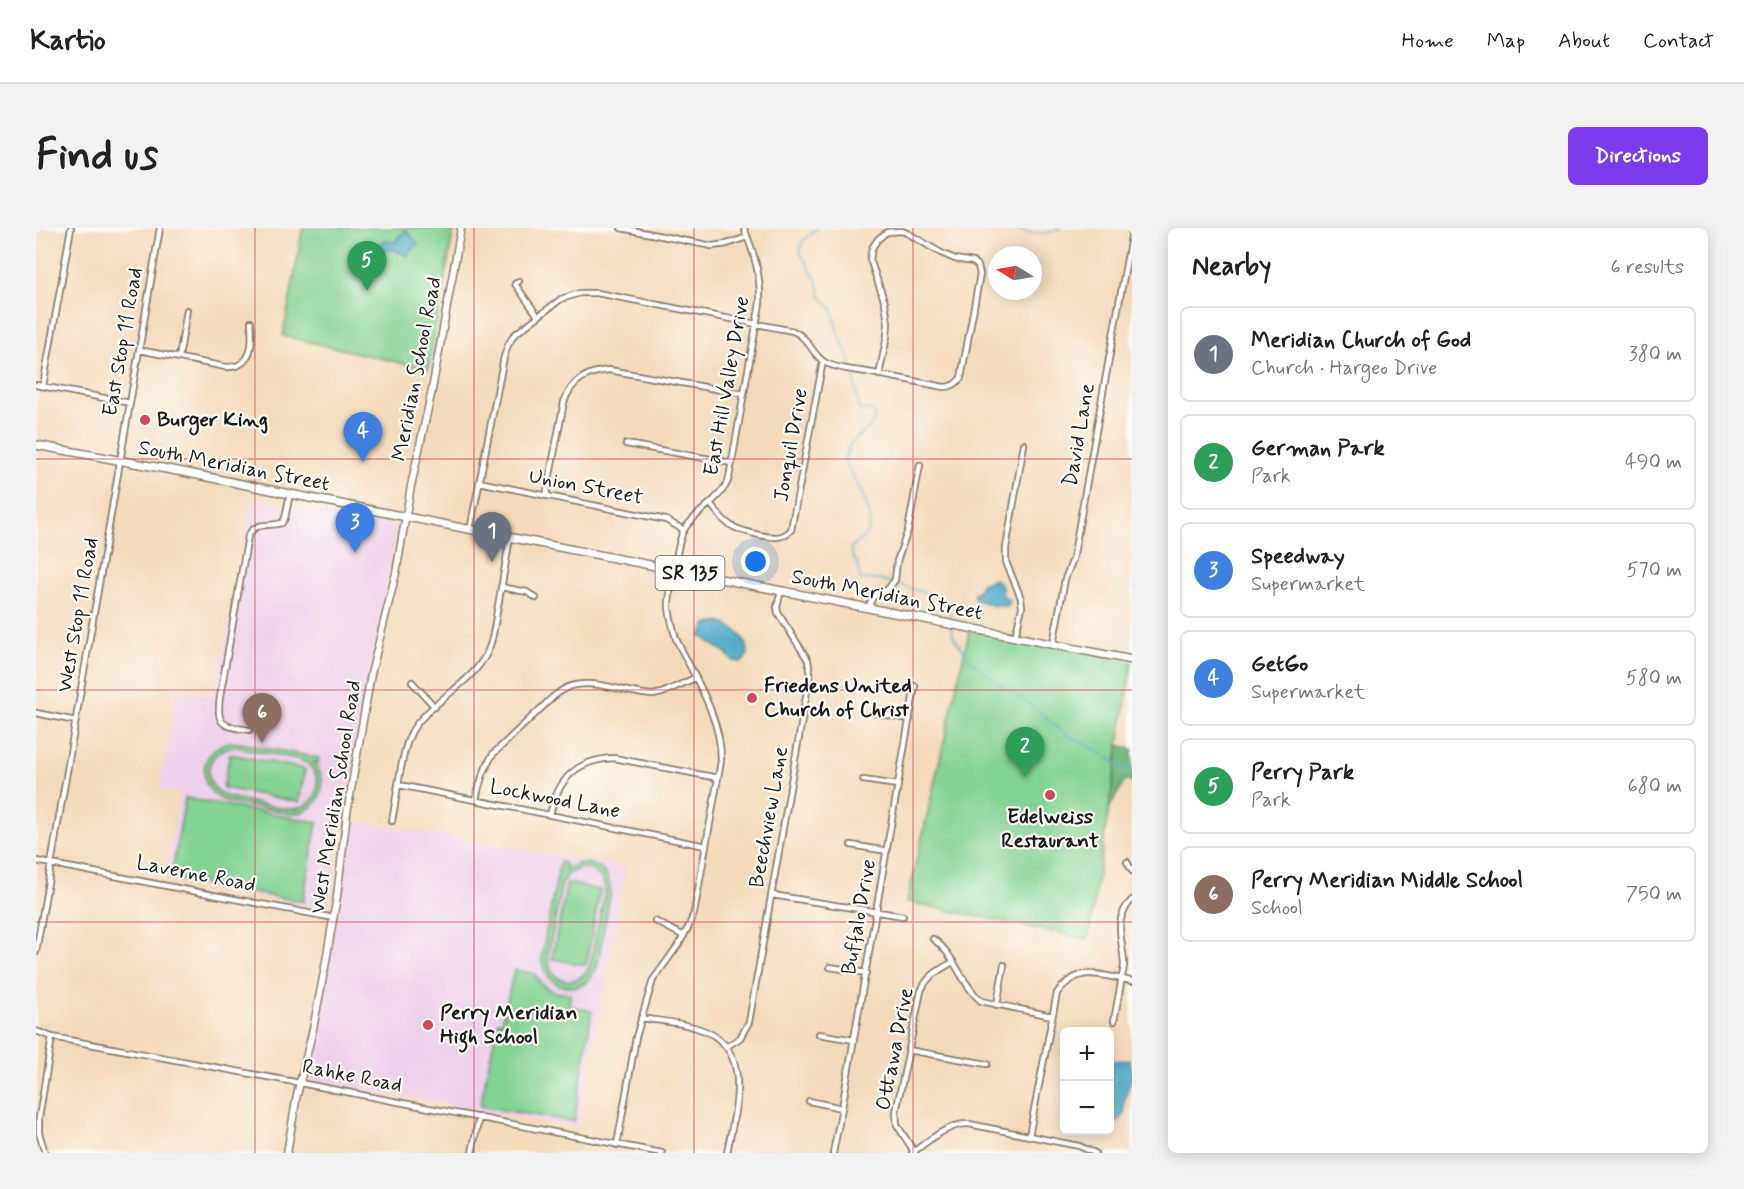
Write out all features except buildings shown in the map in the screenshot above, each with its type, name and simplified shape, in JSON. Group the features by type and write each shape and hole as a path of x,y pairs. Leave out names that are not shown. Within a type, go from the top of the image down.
{"main road":[{"name":"Meridian School Road","path":"406,517 461,228"},
{"name":"South Meridian Street","path":"36,446 174,470 1132,660"},
{"name":"West Meridian School Road","path":"300,1083 316,1015 334,918 345,831 368,692 396,573 406,517"},
{"path":"287,1153 300,1083"}],"street":[{"path":"43,386 71,228"},
{"name":"East Stop 11 Road","path":"119,462 160,228"},
{"path":"621,228 712,246 747,237"},
{"name":"East Hill Valley Drive","path":"617,1145 636,1037 653,980 680,944 694,913 718,778 721,748 719,730 676,639 669,606 674,570 684,530 692,519 727,485 732,463 761,286 758,266 744,228"},
{"path":"470,530 508,345 520,329 561,299 576,293 597,293 799,334 823,361 832,365 879,375 944,387 955,385 961,378 980,274 978,266 973,262 941,253 902,231 886,232 878,239 870,254 888,321 879,375"},
{"name":"David Lane","path":"1053,645 1065,579 1073,559 1132,231"},
{"path":"519,281 515,284 538,316"},
{"path":"179,358 187,310"},
{"path":"139,350 234,367 241,364 249,355 252,336 251,322"},
{"name":"Jonquil Drive","path":"710,504 725,521 739,529 780,537 788,534 793,526 823,361"},
{"path":"546,496 564,402 578,380 588,374 609,370 744,394"},
{"path":"36,385 130,403"},
{"path":"626,444 732,463"},
{"path":"1015,637 1022,607 1021,598 1006,562 1006,555 1024,444"},
{"name":"West Stop 11 Road","path":"36,951 119,462"},
{"path":"870,609 873,597 886,590 894,582 897,561 908,530 920,465"},
{"name":"Union Street","path":"479,482 666,520 684,530"},
{"path":"249,730 228,726 220,718 218,711 224,674 248,536 256,526 282,524 290,494"},
{"path":"392,821 405,750 411,733 420,721 472,672 488,650 510,538"},
{"path":"501,587 527,592 536,598"},
{"name":"Beechview Lane","path":"726,1047 740,1038 749,1022 810,674 808,660 778,613 777,607 781,591"},
{"path":"476,800 479,783 493,754 565,688 589,684 653,695 695,678"},
{"path":"412,682 435,707"},
{"name":"Buffalo Drive","path":"833,1153 915,686"},
{"path":"36,713 76,721"},
{"path":"874,713 910,719"},
{"path":"550,815 561,784 578,767 596,760 614,758 718,778"},
{"path":"863,780 898,785"},
{"name":"Lockwood Lane","path":"399,785 706,846"},
{"path":"851,845 887,851"},
{"name":"Laverne Road","path":"36,861 334,918"},
{"path":"1127,862 1132,871"},
{"path":"772,895 903,916"},
{"path":"1114,1021 1124,957 1119,933 1120,918 1132,900"},
{"path":"655,921 684,936"},
{"path":"933,939 942,945 973,994 981,1001 1052,1016"},
{"name":"Ottawa Drive","path":"914,1152 901,1132 896,1119 908,1050 924,983 933,974 953,962"},
{"path":"997,1005 1005,965"},
{"path":"830,967 866,973"},
{"path":"1029,1136 1052,1016 1058,993 1065,982 1074,976 1092,973 1132,981"},
{"path":"641,1018 706,1031 726,1047 736,1065 738,1082 727,1153"},
{"name":"Rahke Road","path":"36,1031 52,1037 662,1153"},
{"path":"819,1034 854,1040"},
{"path":"45,1153 39,1133 39,1118 52,1037"},
{"path":"908,1050 987,1064"},
{"path":"809,1101 842,1108"},
{"path":"472,1153 479,1117"},
{"path":"914,1152 950,1128 969,1124 1079,1146 1095,1153"}],"shaded area":[{"path":"252,499 397,526 326,909 165,880 180,794 159,789 177,690 215,696"},
{"name":"Perry Meridian High School","path":"356,821 626,867 578,1128 304,1079"}],"green space":[{"path":"303,228 454,228 428,369 283,336"},
{"path":"970,628 1132,662 1088,939 907,902"},
{"path":"229,742 240,743 319,758 318,763 314,762 322,779 320,796 310,808 292,814 228,802 210,790 204,772 210,754","holes":["234,747 298,759 307,763 313,770 318,786 312,801 295,809 229,797 219,792 209,778 211,762 216,755"]},
{"path":"1119,745 1132,749 1132,783 1125,780 1109,809"},
{"path":"230,754 305,769 299,802 223,788"},
{"path":"185,798 317,822 303,902 171,878"},
{"path":"560,862 565,863 565,869 582,863 590,864 603,871 610,886 610,895 599,960 594,973 579,986 561,985 547,974 542,954","holes":["580,868 601,878 605,891 590,966 578,979 563,980 552,972 548,955 562,883 567,874"]},
{"path":"567,883 600,890 586,965 552,959"},
{"path":"514,970 535,974 541,984 549,990 570,994 569,1006 592,1011 574,1122 480,1106 498,1021 502,1022"}],"water":[{"path":"406,230 418,244 407,256 397,251 380,248 380,243 384,240 396,241"},
{"path":"995,579 1003,589 1002,594 1010,602 1007,606 995,606 974,599 974,594 982,583"},
{"path":"719,622 730,626 743,638 748,655 742,662 733,661 726,653 700,636 705,625"},
{"path":"1130,1060 1132,1076 1124,1102 1124,1115 1119,1121 1114,1120 1114,1061"}],"waterway":[{"path":"817,228 802,242 800,252 818,283 821,297 832,308 837,330 851,363"},
{"path":"1018,228 1039,234 1061,228"},
{"path":"854,375 859,410 873,410 875,416 868,429 850,445 844,459 862,495 870,523 863,538 851,548 852,555 858,565 860,579 891,583"},
{"path":"896,584 941,598 949,610 951,621"},
{"path":"951,626 953,636 971,661 1002,686 1029,704 1064,733 1122,767 1132,769"}],"place":[{"name":"Perry Park","path":"367,291"},
{"name":"Burger King","path":"145,420"},
{"name":"GetGo","path":"363,462"},
{"name":"Speedway","path":"355,553"},
{"name":"Meridian Church of God","path":"492,562"},
{"name":"Friedens United Church of Christ","path":"752,698"},
{"name":"Perry Meridian Middle School","path":"262,743"},
{"name":"German Park","path":"1025,777"},
{"name":"Edelweiss Restaurant","path":"1050,795"},
{"name":"Perry Meridian High School","path":"428,1025"}]}
